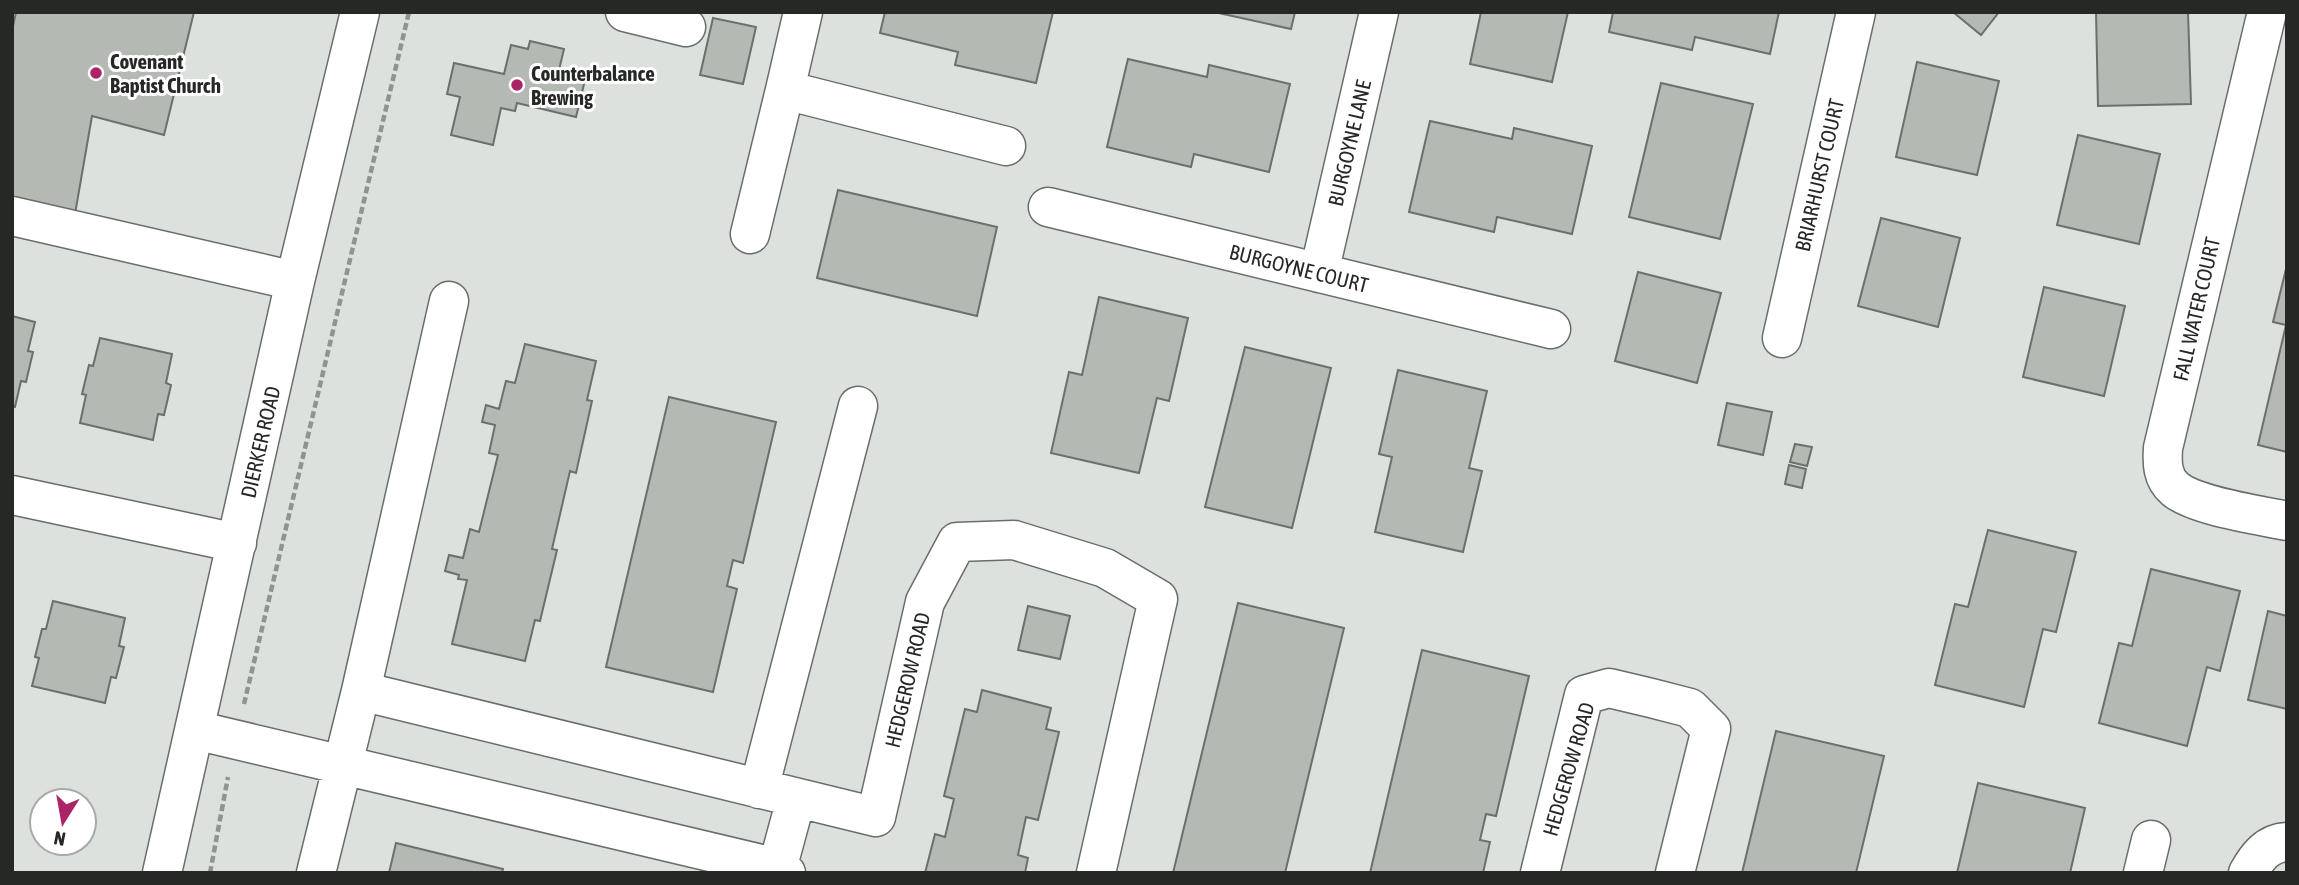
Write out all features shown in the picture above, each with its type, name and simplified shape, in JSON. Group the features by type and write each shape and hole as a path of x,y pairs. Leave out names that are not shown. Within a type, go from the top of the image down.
{"street":[{"name":"DIERKER ROAD","path":"162,873 295,281 360,12"},
{"path":"625,12 686,27"},
{"path":"750,234 803,12"},
{"name":"BURGOYNE LANE","path":"1319,273 1379,12"},
{"name":"BRIARHURST COURT","path":"1782,338 1856,12"},
{"name":"FALL WATER COURT","path":"2267,12 2162,448 2162,469 2173,488 2191,499 2287,521"},
{"path":"785,90 1006,146"},
{"name":"BURGOYNE COURT","path":"1048,207 1551,329"},
{"path":"12,216 295,281"},
{"path":"316,873 361,691 449,301"},
{"path":"760,789 858,406"},
{"path":"12,495 237,543"},
{"name":"HEDGEROW ROAD","path":"361,691 876,817 925,602 957,542 1014,540 1105,568 1158,599 1096,873"},
{"name":"HEDGEROW ROAD","path":"1540,873 1584,695 1609,688 1690,708 1711,729 1675,873"},
{"path":"195,730 780,871 796,799"},
{"path":"2248,873 2258,855 2277,842 2287,842"}],"path":[{"path":"210,873 236,740 409,12"}],"building":[{"name":"Covenant Baptist Church","path":"16,12 194,12 164,135 92,116 75,214 12,200 12,31"},
{"path":"885,12 1053,12 1036,83 955,65 958,52 880,33"},
{"path":"1214,12 1295,12 1291,29"},
{"path":"1481,12 1568,12 1552,82 1470,64"},
{"path":"1613,12 1779,12 1770,54 1695,37 1692,50 1609,32"},
{"path":"1953,12 1999,12 1981,35"},
{"path":"2096,12 2188,12 2191,104 2098,106"},
{"path":"713,18 756,27 743,84 700,75"},
{"name":"Counterbalance Brewing","path":"530,41 564,49 559,70 586,76 576,117 517,103 515,111 501,108 493,145 451,135 460,97 447,94 454,63 504,74 511,45 528,49"},
{"path":"1128,59 1207,77 1209,65 1290,84 1269,172 1194,154 1191,167 1107,147"},
{"path":"1917,62 1999,81 1977,175 1896,157"},
{"path":"1661,83 1753,104 1720,239 1629,217"},
{"path":"1430,121 1512,139 1514,128 1592,146 1572,234 1497,217 1494,232 1409,212"},
{"path":"2078,135 2160,154 2139,244 2057,225"},
{"path":"838,190 997,227 977,316 817,278"},
{"path":"1881,218 1960,238 1938,327 1858,306"},
{"path":"2287,265 2287,452 2258,445 2286,325 2273,322"},
{"path":"1638,272 1721,293 1697,383 1615,361"},
{"path":"2044,287 2125,306 2104,396 2023,377"},
{"path":"1099,297 1188,318 1169,401 1157,398 1139,473 1051,453 1069,372 1082,375"},
{"path":"12,316 35,322 28,351 33,352 26,382 21,381 15,407 12,406"},
{"path":"100,338 172,354 166,383 171,385 164,415 158,414 153,440 80,423 86,395 82,394 89,365 93,366"},
{"path":"525,344 596,361 587,400 592,401 576,473 570,471 552,549 557,550 540,621 535,620 525,661 452,644 467,580 458,579 459,575 445,571 449,555 463,558 470,529 479,532 498,455 489,453 495,425 482,422 486,405 499,409 506,381 515,383"},
{"path":"1245,347 1331,368 1292,528 1205,507"},
{"path":"1398,370 1487,391 1469,468 1482,471 1463,552 1375,532 1392,457 1379,454"},
{"path":"669,397 776,422 743,563 733,560 727,586 737,589 713,692 606,667"},
{"path":"1727,403 1772,412 1763,455 1718,445"},
{"path":"1795,444 1812,447 1807,466 1790,462"},
{"path":"1789,465 1806,469 1802,488 1785,484"},
{"path":"1988,530 2076,552 2056,632 2043,629 2024,707 1935,685 1955,604 1968,607"},
{"path":"2151,569 2240,591 2220,671 2207,667 2187,746 2099,723 2119,643 2132,646"},
{"path":"53,601 125,618 119,646 124,647 116,678 111,677 105,703 32,686 39,658 35,657"},
{"path":"1238,603 1344,628 1285,873 1173,873"},
{"path":"1028,606 1070,616 1060,659 1018,650"},
{"path":"2268,611 2287,616 2287,709 2248,700"},
{"path":"1422,650 1529,676 1496,816 1486,814 1480,840 1490,842 1483,873 1370,873"},
{"path":"982,690 1051,708 1046,729 1059,732 1038,820 1026,817 1018,855 1028,858 1025,873 925,873 935,834 945,837 954,799 944,796 965,709 977,712"},
{"path":"1776,731 1884,756 1856,873 1742,873"},
{"path":"1978,783 2085,808 2070,873 1957,873"},
{"path":"396,843 503,869 502,873 389,873"}],"place":[{"name":"Covenant Baptist Church","path":"96,73"},
{"name":"Counterbalance Brewing","path":"517,85"}]}
